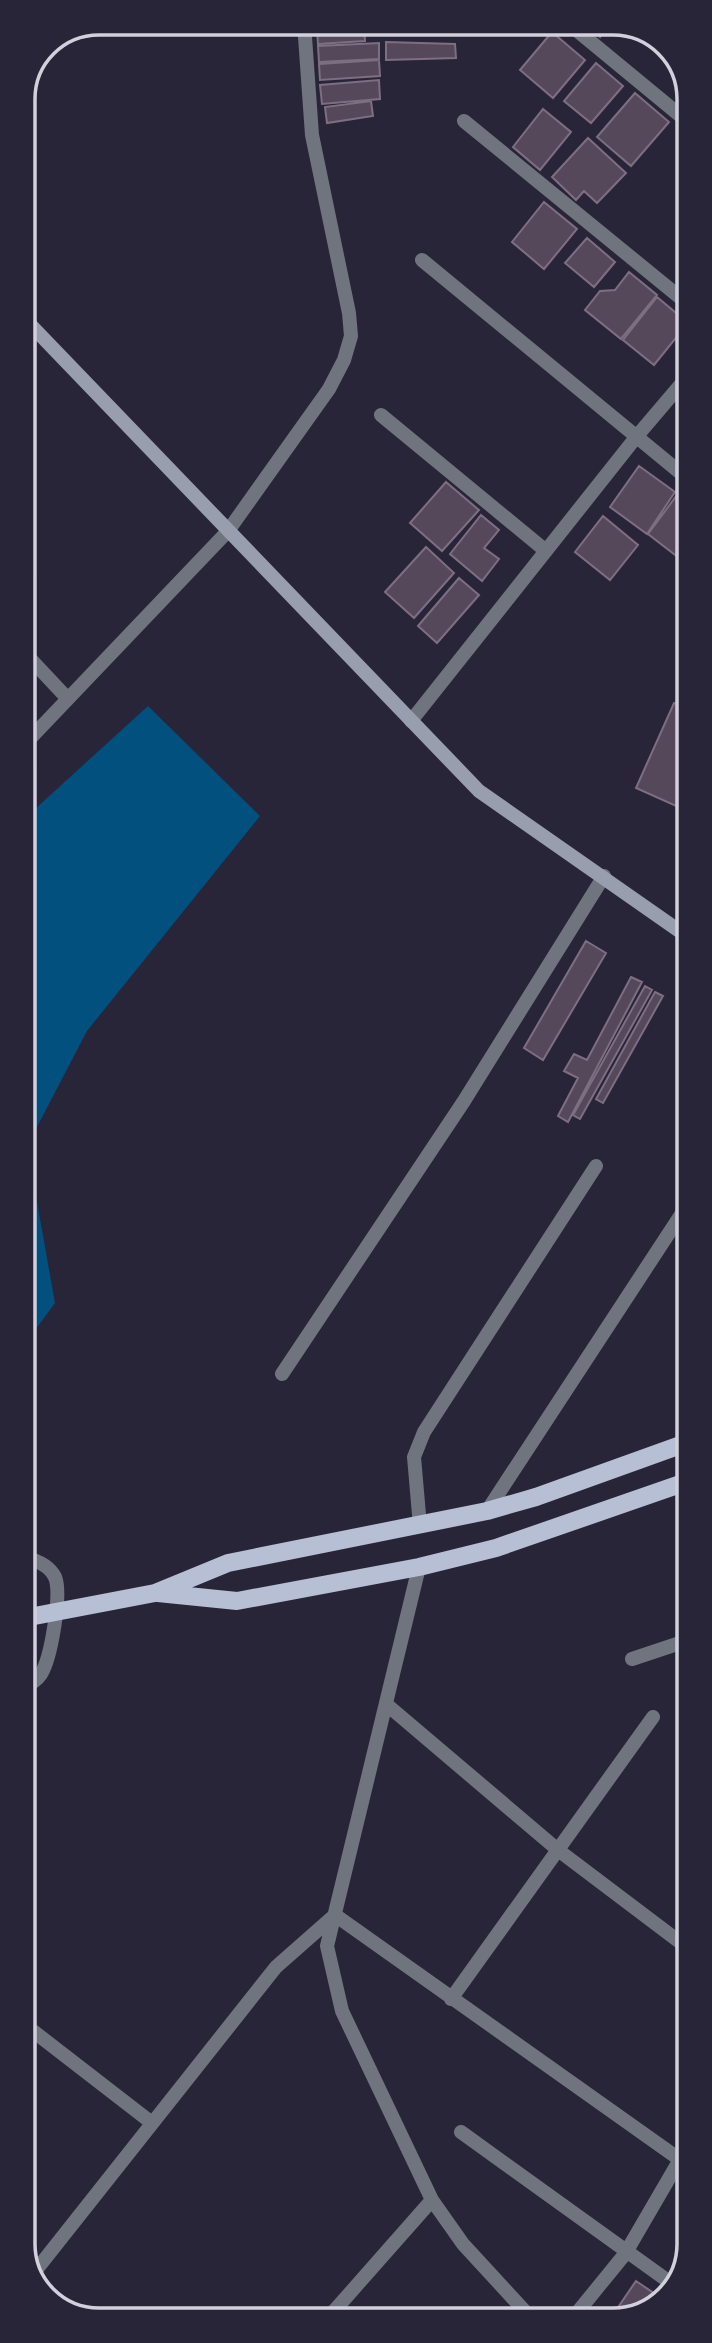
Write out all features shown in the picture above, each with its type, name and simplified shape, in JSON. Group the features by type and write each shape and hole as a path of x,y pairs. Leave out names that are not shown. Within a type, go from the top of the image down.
{"main road":[{"path":"35,330 479,791 677,929"},
{"path":"35,1616 155,1593 228,1563 487,1511 559,1489 677,1446"},
{"path":"155,1593 237,1601 419,1567 496,1548 677,1485"}],"street":[{"path":"35,733 228,531 329,389 344,360 351,336 349,313 312,135 305,35"},
{"path":"583,35 677,113"},
{"path":"464,121 677,295"},
{"path":"422,260 677,470"},
{"path":"411,721 636,436 677,389"},
{"path":"381,415 546,551"},
{"path":"35,664 68,699"},
{"path":"282,1374 464,1101 604,876"},
{"path":"420,1526 414,1457 424,1432 596,1166"},
{"path":"487,1511 677,1221"},
{"path":"35,1562 49,1568 56,1580 57,1612 45,1667 35,1678"},
{"path":"419,1567 327,1946 342,2011 432,2200 463,2245 522,2308"},
{"path":"632,1659 677,1644"},
{"path":"386,1704 558,1850 677,1941"},
{"path":"452,1999 653,1717"},
{"path":"335,1915 677,2158"},
{"path":"39,2266 276,1967 335,1915"},
{"path":"35,2033 152,2123"},
{"path":"461,2133 625,2254 666,2280"},
{"path":"581,2308 625,2254 677,2174"},
{"path":"337,2308 432,2200"}],"water":[{"path":"148,706 260,816 87,1031 35,1131 35,809"},
{"path":"35,1191 55,1303 35,1330"}],"building":[{"path":"317,35 365,35 365,41 318,44"},
{"path":"549,35 556,35 585,60 553,98 520,70"},
{"path":"386,42 455,44 456,58 386,60"},
{"path":"379,43 379,59 319,62 318,46"},
{"path":"379,60 380,76 320,80 319,64"},
{"path":"596,63 623,86 591,123 564,101"},
{"path":"379,80 380,99 322,104 320,85"},
{"path":"635,93 669,122 631,166 597,137"},
{"path":"371,101 373,116 327,123 325,107"},
{"path":"543,109 571,132 540,170 513,147"},
{"path":"588,138 626,173 597,203 584,191 576,200 552,177"},
{"path":"544,202 577,229 544,269 512,242"},
{"path":"587,238 615,262 594,287 565,263"},
{"path":"629,272 657,295 621,339 585,310 600,291 615,290"},
{"path":"657,297 677,314 677,337 654,365 623,340"},
{"path":"639,466 675,492 647,534 610,507"},
{"path":"446,482 479,510 442,551 410,523"},
{"path":"677,495 677,556 648,534"},
{"path":"481,515 499,530 484,548 499,559 482,581 450,554"},
{"path":"603,516 638,545 610,580 575,552"},
{"path":"426,547 454,573 414,618 385,592"},
{"path":"459,578 479,595 437,643 418,626"},
{"path":"674,703 677,704 677,806 636,788"},
{"path":"586,941 606,953 543,1060 524,1048"},
{"path":"631,977 642,982 568,1122 558,1116 578,1078 564,1071 574,1054 587,1060"},
{"path":"645,986 652,990 580,1119 573,1115"},
{"path":"655,992 663,996 603,1103 596,1099"},
{"path":"636,2281 654,2293 637,2303 618,2308"}]}
